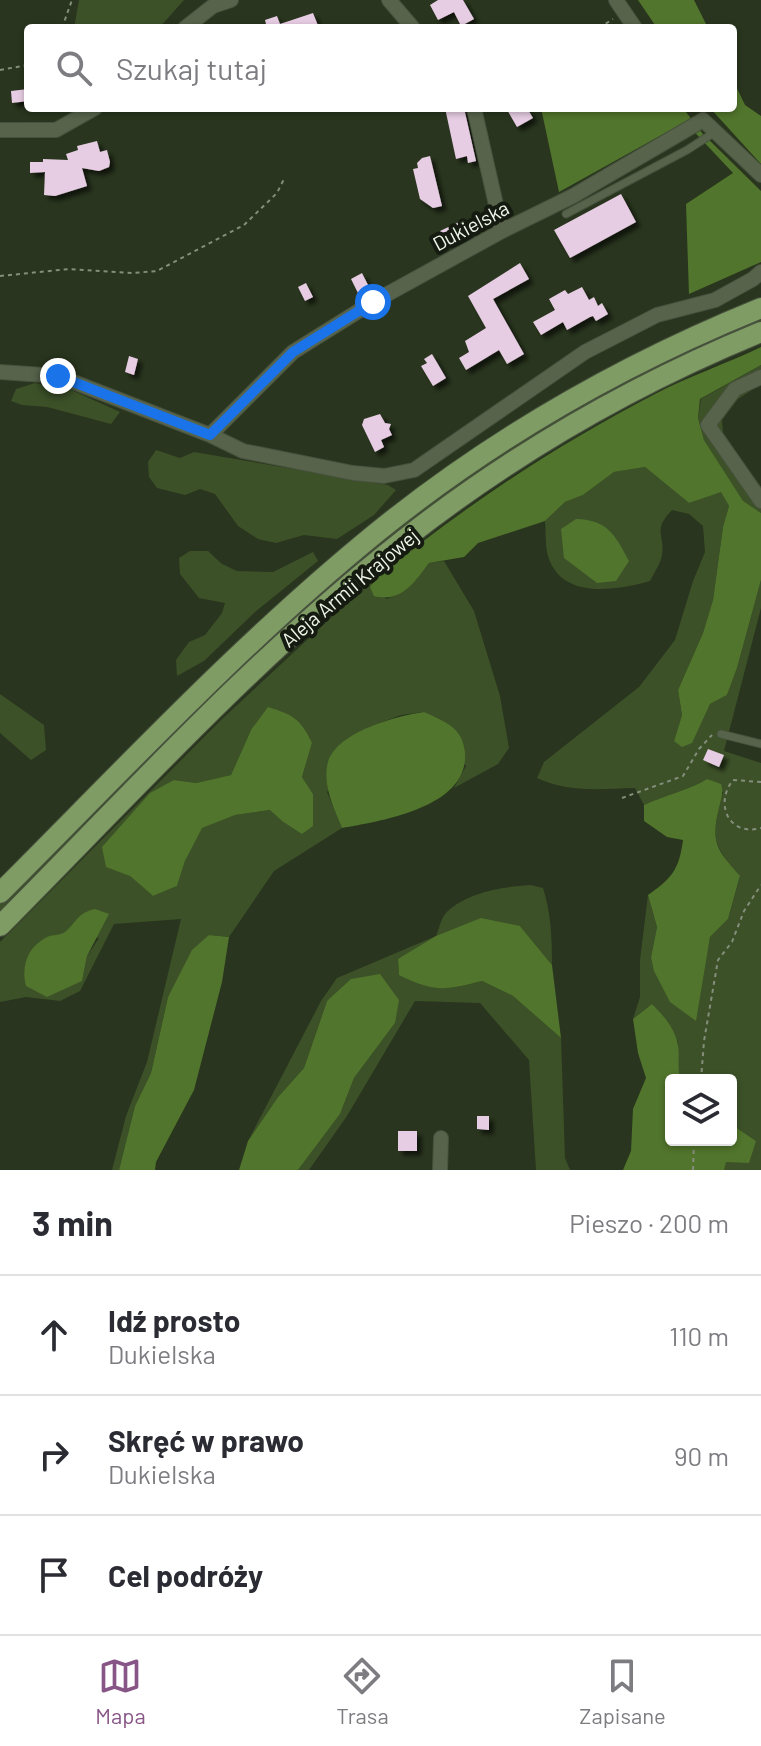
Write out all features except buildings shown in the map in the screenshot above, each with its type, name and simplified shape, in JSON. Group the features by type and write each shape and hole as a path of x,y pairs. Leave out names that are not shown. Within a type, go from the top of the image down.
{"main road":[{"name":"Aleja Armii Krajowej","path":"0,893 273,623 343,560 430,492 501,443 595,386 761,308"},
{"name":"Aleja Armii Krajowej","path":"0,926 249,675 402,541 489,478 571,426 664,375 761,332"}],"street":[{"path":"190,24 213,6 231,0"},
{"path":"389,0 410,24"},
{"path":"620,6 632,24"},
{"path":"0,130 56,130 88,112"},
{"path":"475,112 502,231"},
{"name":"Dukielska","path":"210,435 293,352 373,302 573,196 698,114 761,175"},
{"path":"0,372 58,376 210,435 243,451 353,473 384,476 414,470 585,352 657,315 715,300 761,272"},
{"path":"761,377 735,389 708,425 761,501"},
{"path":"414,470 430,492"},
{"path":"440,1170 441,1138"}],"lane":[{"path":"566,214 715,132"},
{"path":"721,734 761,744"}],"path":[{"path":"63,24 72,0"},
{"path":"603,24 620,6"},
{"path":"0,70 24,66"},
{"path":"0,276 69,269 133,273 157,271 244,225 277,193 285,177"},
{"path":"622,798 683,776 699,749 711,736 721,734"},
{"path":"761,782 733,780 728,786 723,809 728,820 736,826 753,830 761,828"},
{"path":"701,1074 718,960 732,942 744,911 760,887"},
{"path":"693,1170 694,1146"}],"green space":[{"path":"79,0 184,0 163,24 75,24"},
{"path":"638,0 694,0 706,24 654,24"},
{"path":"737,88 745,105 761,116 761,164 714,112 737,112"},
{"path":"542,112 686,112 702,133 761,191 761,262 689,294 686,204 733,173 685,122 559,192"},
{"path":"761,316 761,324 450,496 0,916 0,903 226,678 343,572 405,522 468,474 538,428 611,388"},
{"path":"761,347 761,365 700,399 698,418 704,440 743,501 761,513 761,580 727,695 710,704 692,743 682,747 674,741 682,715 678,690 703,633 713,600 729,506 721,492 689,503 645,467 614,472 583,495 565,502 545,521 478,543 464,557 429,563 399,594 392,597 374,596 370,587 375,580 475,503 545,457 655,394"},
{"path":"761,365 761,384 738,399 722,420 723,433 761,487 761,513 743,502 704,440 698,418 701,399"},
{"path":"35,383 69,389 120,412 111,424 11,401 16,389"},
{"path":"156,450 180,458 194,452 388,485 396,490 374,515 337,539 304,535 276,543 258,539 238,526 215,494 200,489 185,495 157,488 149,477 148,462"},
{"path":"645,467 689,503 721,491 729,506 713,600 703,633 678,690 682,715 674,741 710,704 727,695 761,580 761,608 724,751 761,763 761,1170 724,1170 725,1161 756,1141 737,1128 737,1074 679,1074 678,1042 652,1004 633,1019 640,997 640,960 648,895 657,927 651,957 702,978 710,937 728,919 740,877 723,854 716,837 723,792 707,779 644,805 635,788 573,788 537,778 544,762 639,687 675,640 705,552 703,526 689,514 672,510 662,523 662,555 650,581 593,589 567,581 556,572 547,551 545,521 565,502 583,495 614,472"},
{"path":"576,519 603,526 619,544 629,561 616,581 597,583 564,558 561,529"},
{"path":"190,551 208,551 222,564 237,571 273,572 313,552 318,561 255,612 204,661 177,676 176,660 189,642 205,635 222,613 225,603 199,598 180,574 179,558"},
{"path":"444,561 474,611 500,696 509,748 498,764 454,788 466,766 424,712 401,715 369,727 327,792 342,828 274,871 229,937 209,935 168,997 151,1073 135,1106 119,1170 112,1170 126,1116 147,1062 181,919 114,924 80,991 60,1001 26,997 0,1002 0,942 222,719 365,586 375,580 371,587 386,599 410,585 429,563","holes":["251,730 312,743 302,777 313,794 282,821 271,810 234,815 201,828 177,886 153,896 130,876 174,780 196,783 231,775","63,934 99,938 87,956 82,981 47,937"]},
{"path":"0,694 44,725 46,750 31,760 0,733"},
{"path":"268,707 295,719 312,743 302,777 313,794 313,826 302,834 270,810 235,815 202,828 185,861 177,886 153,896 130,876 106,867 102,847 150,793 174,780 196,783 231,775 251,730"},
{"path":"424,712 452,726 464,744 463,771 453,787 420,808 379,821 342,828 327,779 328,762 334,751 369,727"},
{"path":"707,779 721,784 716,838 721,853 740,876 728,919 710,937 696,1021 670,1002 654,971 651,957 657,927 648,895 673,872 683,840 667,837 644,821 644,805"},
{"path":"530,885 543,888 546,897 552,965 520,926 398,959 399,974 439,988 482,981 513,996 561,1038 565,1158 570,1170 536,1170 529,1060 480,1003 415,1001 347,1116 309,1170 298,1170 340,1114 354,1078 395,1023 327,1001 304,1068 278,1097 248,1141 321,1001 337,978 436,936 444,915 464,900 497,889"},
{"path":"95,909 109,914 87,956 82,981 47,997 26,986 25,965 35,946 47,937 65,932 81,915"},
{"path":"481,918 520,926 552,965 561,1038 513,996 482,981 439,988 421,985 399,975 398,959 436,936"},
{"path":"209,935 229,937 222,982 194,1090 156,1162 155,1170 119,1170 135,1106 151,1073 168,997 192,950"},
{"path":"380,974 399,1000 395,1023 354,1078 340,1114 298,1170 239,1170 248,1141 278,1097 304,1068 327,1001 351,979"},
{"path":"652,1004 670,1026 678,1046 680,1074 665,1074 665,1146 737,1146 737,1128 756,1141 749,1163 726,1162 724,1170 623,1170 631,1151 633,1109 646,1078 638,1053 633,1019"}],"route":[{"path":"58,376 210,435 293,352 373,302"}]}
